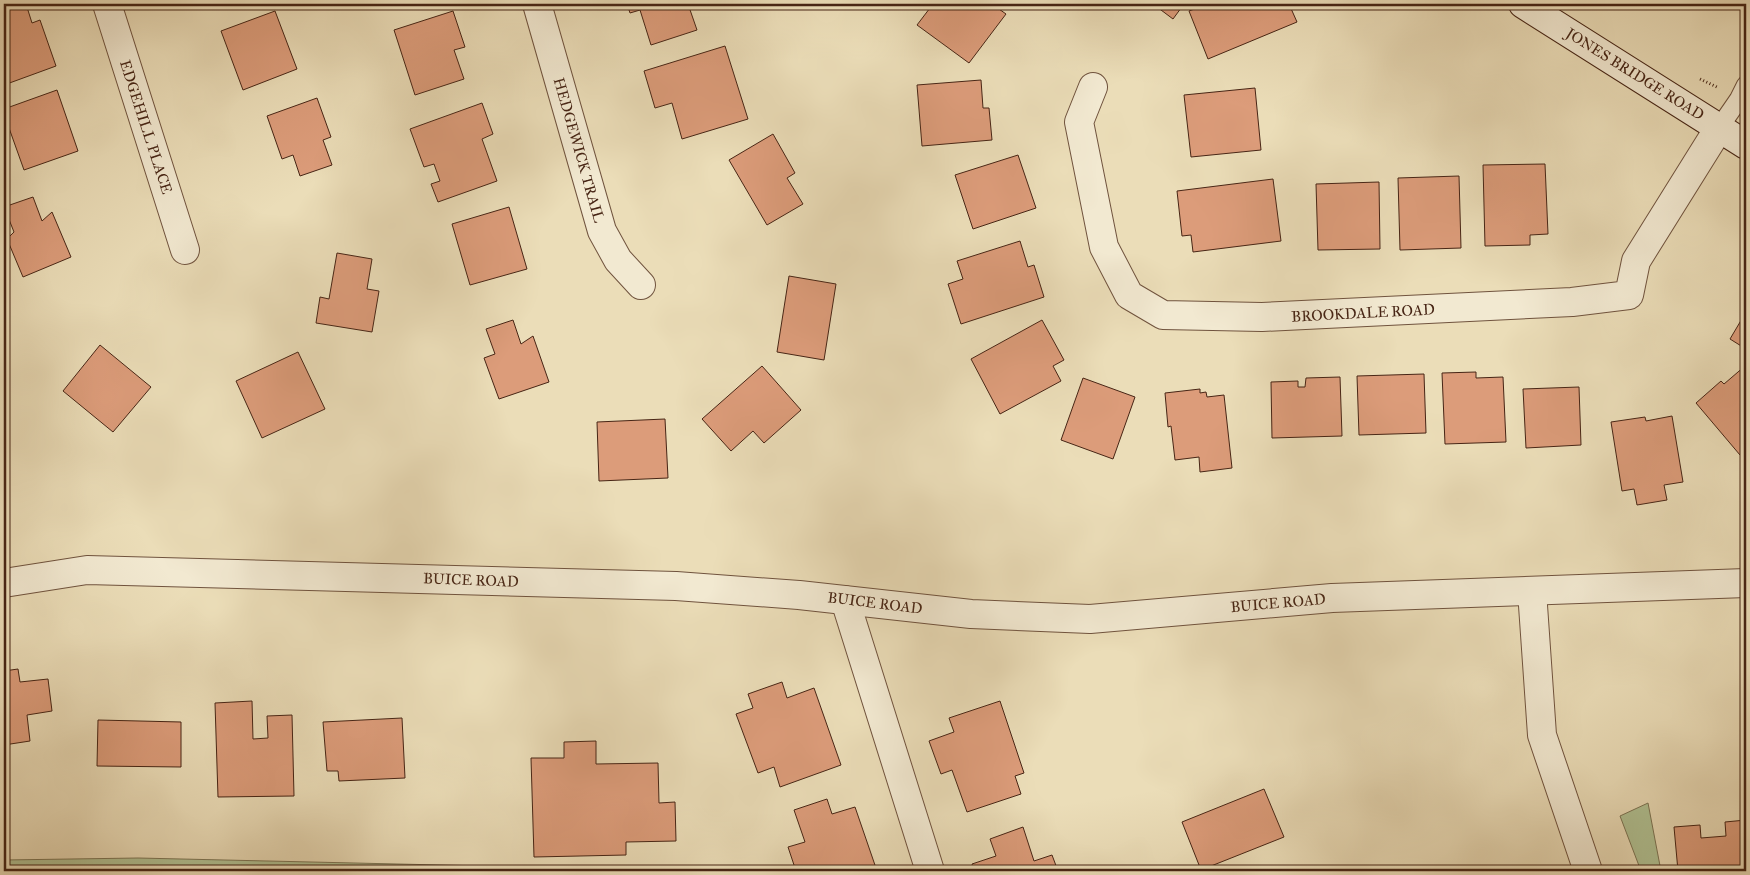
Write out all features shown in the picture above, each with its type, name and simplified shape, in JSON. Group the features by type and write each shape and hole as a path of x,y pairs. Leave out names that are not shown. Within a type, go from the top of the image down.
{"street":[{"name":"EDGEHILL PLACE","path":"107,4 185,250"},
{"name":"HEDGEWICK TRAIL","path":"537,4 602,231 618,260 641,285"},
{"name":"JONES BRIDGE ROAD","path":"1523,4 1746,145"},
{"name":"BROOKDALE ROAD","path":"1093,87 1079,122 1104,247 1130,295 1163,315 1262,318 1572,302 1629,295 1636,261 1719,128"},
{"name":"BUICE ROAD","path":"4,583 86,570 676,586 800,595 972,614 1090,619 1332,598 1746,584"},
{"path":"1532,591 1542,734 1588,871"},
{"path":"845,600 930,871"}],"lane":[{"path":"1719,128 1739,99 1746,84"}],"green space":[{"path":"1648,803 1661,871 1641,871 1620,816"},
{"path":"138,858 484,866 486,871 4,871 4,860"}],"building":[{"path":"4,4 26,4 32,23 40,20 56,66 4,85"},
{"path":"627,4 688,4 697,30 651,45 640,10 630,13"},
{"path":"933,4 992,4 1006,14 969,63 917,25"},
{"path":"1153,4 1184,4 1173,19"},
{"path":"1208,4 1289,4 1297,22 1208,59 1189,11"},
{"path":"275,11 297,69 243,90 221,31"},
{"path":"453,11 465,47 454,50 464,79 415,95 394,30"},
{"path":"725,46 748,119 682,139 672,103 655,108 644,71"},
{"path":"981,80 983,108 989,108 992,140 922,146 917,85"},
{"path":"1255,88 1261,150 1191,157 1184,95"},
{"path":"57,90 78,151 24,170 4,114 4,109"},
{"path":"317,98 331,137 323,140 332,165 300,176 293,155 282,159 267,116"},
{"path":"482,103 493,134 482,139 497,181 438,202 431,184 440,181 434,164 424,167 410,129"},
{"path":"773,134 795,173 787,178 803,204 767,225 729,160"},
{"path":"1018,155 1036,208 973,229 955,175"},
{"path":"1545,164 1548,234 1530,235 1530,245 1485,246 1483,165"},
{"path":"1459,176 1461,248 1400,250 1398,178"},
{"path":"1273,179 1281,241 1193,252 1191,235 1182,236 1177,191"},
{"path":"1379,182 1380,249 1318,250 1316,184"},
{"path":"33,197 42,221 52,212 71,257 23,277 7,239 14,232 4,207"},
{"path":"509,207 527,269 470,285 452,224"},
{"path":"1020,241 1028,267 1034,265 1044,297 961,324 948,284 963,279 957,261"},
{"path":"337,253 372,259 367,289 379,291 372,332 316,323 320,297 329,299"},
{"path":"789,276 836,284 824,360 777,352"},
{"path":"1746,312 1746,349 1730,339"},
{"path":"513,320 521,344 533,336 549,382 499,399 484,358 495,354 486,329"},
{"path":"1042,320 1064,360 1053,366 1061,381 1000,414 971,359"},
{"path":"100,345 151,387 113,432 63,391"},
{"path":"298,352 325,409 262,438 236,381"},
{"path":"762,366 801,410 764,443 753,431 731,451 702,419"},
{"path":"1745,366 1746,450 1740,455 1696,403 1721,381 1724,384"},
{"path":"1476,372 1476,378 1503,377 1506,442 1445,444 1442,373"},
{"path":"1424,374 1426,433 1359,435 1357,376"},
{"path":"1340,377 1342,436 1272,438 1271,382 1298,381 1298,387 1305,387 1306,378"},
{"path":"1083,378 1135,397 1113,459 1061,440"},
{"path":"1579,387 1581,445 1526,448 1523,389"},
{"path":"1200,389 1200,393 1206,392 1207,397 1224,395 1232,468 1200,472 1199,457 1175,460 1171,426 1168,427 1165,393"},
{"path":"1672,416 1683,482 1664,485 1667,500 1637,505 1634,489 1622,491 1611,422 1645,417 1646,421"},
{"path":"665,419 668,478 599,481 597,422"},
{"path":"18,669 20,682 48,679 52,711 27,715 30,741 4,745 4,671"},
{"path":"782,682 787,698 814,688 841,765 780,787 774,767 758,773 736,714 753,708 748,694"},
{"path":"252,701 253,739 268,738 267,716 292,715 294,796 218,797 215,703"},
{"path":"1000,701 1024,773 1015,776 1021,794 967,812 952,770 941,774 929,741 954,732 949,718"},
{"path":"402,718 405,778 339,781 338,771 327,771 323,722"},
{"path":"98,720 181,722 181,767 97,766"},
{"path":"596,741 596,764 658,763 659,803 675,802 676,841 626,842 626,855 534,857 531,758 564,758 564,742"},
{"path":"1264,789 1284,837 1201,870 1182,822"},
{"path":"827,799 832,814 855,807 877,871 796,871 788,847 805,842 794,810"},
{"path":"1746,820 1746,871 1678,871 1674,827 1700,825 1701,838 1726,836 1725,822"},
{"path":"1023,827 1034,861 1052,855 1058,871 974,871 972,864 996,856 990,839"}]}
